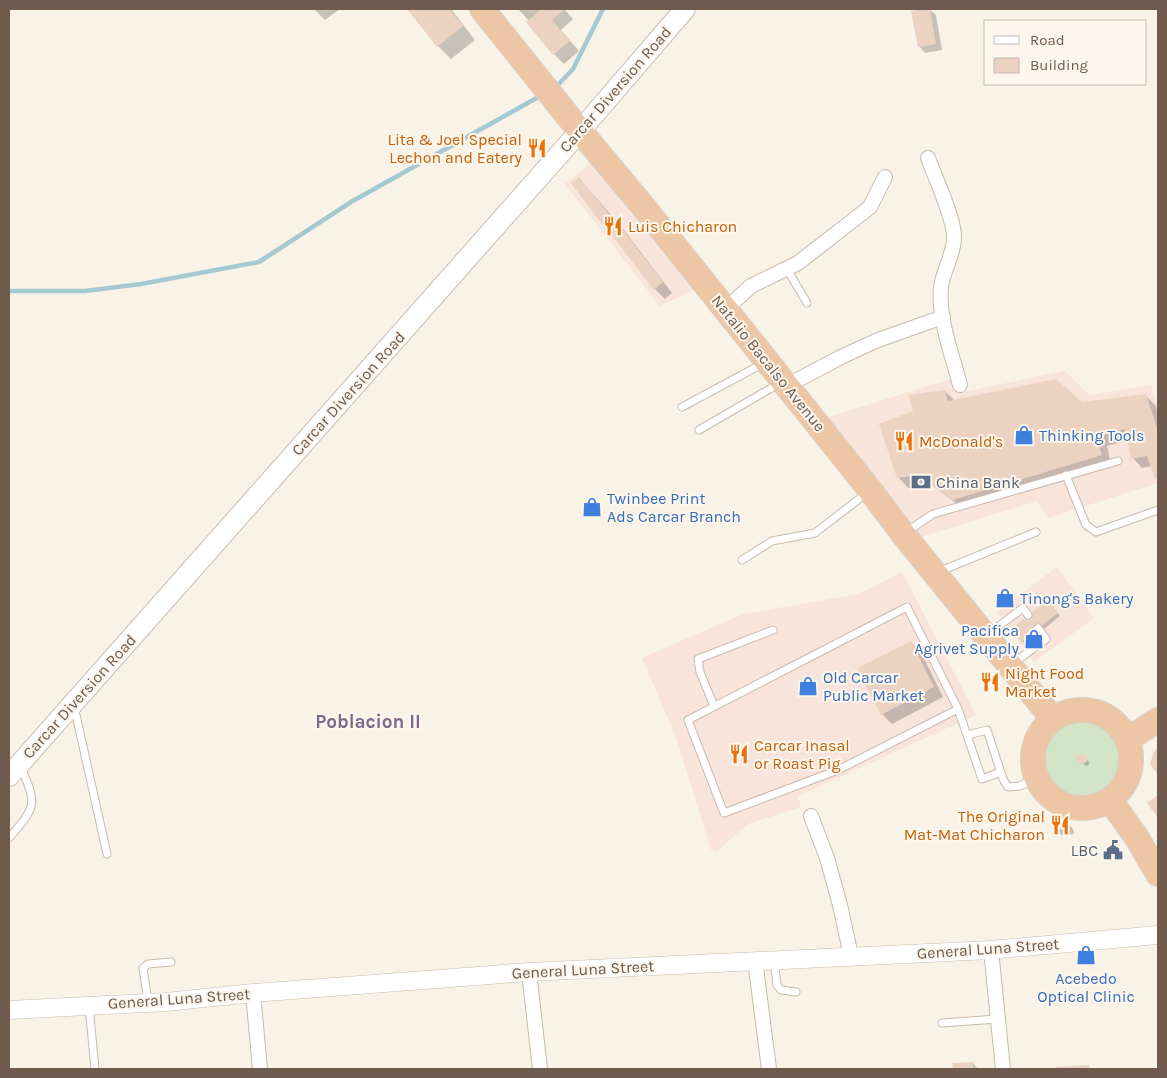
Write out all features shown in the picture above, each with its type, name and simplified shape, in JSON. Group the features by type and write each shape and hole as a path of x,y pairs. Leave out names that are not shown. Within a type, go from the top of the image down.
{"highway":[{"name":"Natalio Bacalso Avenue","path":"482,9 726,309 903,534 1053,719"},
{"path":"1081,709 1095,711 1109,717 1120,726 1128,739 1132,755 1130,773 1123,788 1110,800 1099,806 1087,809 1062,805 1042,789 1036,778 1033,765 1037,739 1053,719 1066,712 1081,709"},
{"path":"1128,739 1158,720"},
{"path":"1110,800 1158,874"}],"main road":[{"name":"Carcar Diversion Road","path":"12,767 73,704 580,131 685,9"}],"street":[{"path":"928,158 949,216 954,238 942,286 943,317 960,385"},
{"path":"726,309 751,286 798,263 870,207 885,177"},
{"path":"784,384 870,344 943,317"},
{"path":"811,816 828,858 851,956"},
{"name":"General Luna Street","path":"9,1010 148,1002 253,992 529,972 991,950 1158,936"},
{"path":"991,950 1003,1069"},
{"path":"755,960 768,1069"},
{"path":"529,972 540,1069"},
{"path":"253,992 260,1069"}],"lane":[{"path":"787,269 807,303"},
{"path":"682,407 766,362"},
{"path":"699,430 784,384"},
{"path":"903,534 933,514 1118,461"},
{"path":"1066,475 1086,525 1096,532 1158,510"},
{"path":"742,560 772,541 815,533 870,490"},
{"path":"935,573 1036,532"},
{"path":"958,709 838,770 724,813 688,720 907,607 958,709 982,780 1001,772"},
{"path":"986,635 1023,608 1028,615"},
{"path":"1010,665 1046,639 1038,628"},
{"path":"714,706 700,672 698,658 773,630"},
{"path":"73,704 107,854"},
{"path":"968,735 987,730 1003,780 1008,787 1020,786 1036,778"},
{"path":"9,838 28,816 32,805 31,790 12,767"},
{"path":"774,959 777,985 781,990 796,992"},
{"path":"148,1002 143,968 148,964 171,962"},
{"path":"89,1005 95,1069"},
{"path":"942,1023 997,1019"}],"shaded area":[{"path":"592,163 694,290 660,306 565,184"},
{"path":"1065,371 1089,395 1151,385 1158,408 1158,483 1048,518 1037,501 921,537 838,436 828,417 954,378 958,393"},
{"path":"1057,567 1094,618 1034,662 997,612"},
{"name":"Old Carcar Public Market","path":"902,572 976,715 798,796 801,807 748,824 717,851 711,850 676,737 642,658 743,614 859,594"}],"green space":[{"path":"1082,715 1099,718 1107,722 1119,734 1123,742 1126,759 1123,776 1119,784 1107,796 1099,800 1082,803 1065,800 1057,796 1045,784 1041,776 1038,759 1041,742 1045,734 1057,722 1065,718"}],"building":[{"path":"407,9 449,9 463,26 437,47"},
{"path":"542,9 565,9 552,20 570,41 553,55 526,22"},
{"path":"930,9 936,44 918,47 911,11"},
{"path":"579,177 611,217 602,224 571,183"},
{"path":"614,218 663,282 654,290 605,226"},
{"path":"1056,379 1082,402 1146,394 1158,431 1158,477 1155,479 1147,456 1131,459 1125,429 1097,437 1102,455 953,500 920,475 897,478 879,424 913,411 908,395 945,390 948,401"},
{"path":"1048,600 1058,613 1021,642 1011,629"},
{"path":"911,641 934,687 881,715 857,668"},
{"path":"1158,748 1158,775 1150,764 1154,751"},
{"path":"1080,754 1084,754 1087,759 1086,763 1080,764 1077,761 1077,757"},
{"path":"1158,795 1158,818 1147,803"},
{"path":"1067,821 1068,828 1055,830 1054,823"},
{"path":"973,1062 973,1069 953,1069 952,1063"},
{"path":"1089,1065 1089,1069 1056,1069 1056,1067"}],"waterway":[{"path":"555,88 573,69 603,9"},
{"path":"9,291 85,291 141,284 259,262 351,202 542,95"}],"place":[{"name":"Lita & Joel Special Lechon and Eatery","path":"537,148"},
{"name":"Luis Chicharon","path":"613,226"},
{"name":"Thinking Tools","path":"1024,435"},
{"name":"McDonald's","path":"904,441"},
{"name":"China Bank","path":"921,482"},
{"name":"Twinbee Print Ads Carcar Branch","path":"592,507"},
{"name":"Tinong's Bakery","path":"1005,598"},
{"name":"Pacifica Agrivet Supply","path":"1034,639"},
{"name":"Night Food Market","path":"990,682"},
{"name":"Old Carcar Public Market","path":"808,686"},
{"name":"Carcar Inasal or Roast Pig","path":"739,754"},
{"name":"The Original Mat-Mat Chicharon","path":"1060,825"},
{"name":"LBC","path":"1113,850"},
{"name":"Acebedo Optical Clinic","path":"1086,955"}],"district":[{"name":"Poblacion II","path":"368,721"}]}
